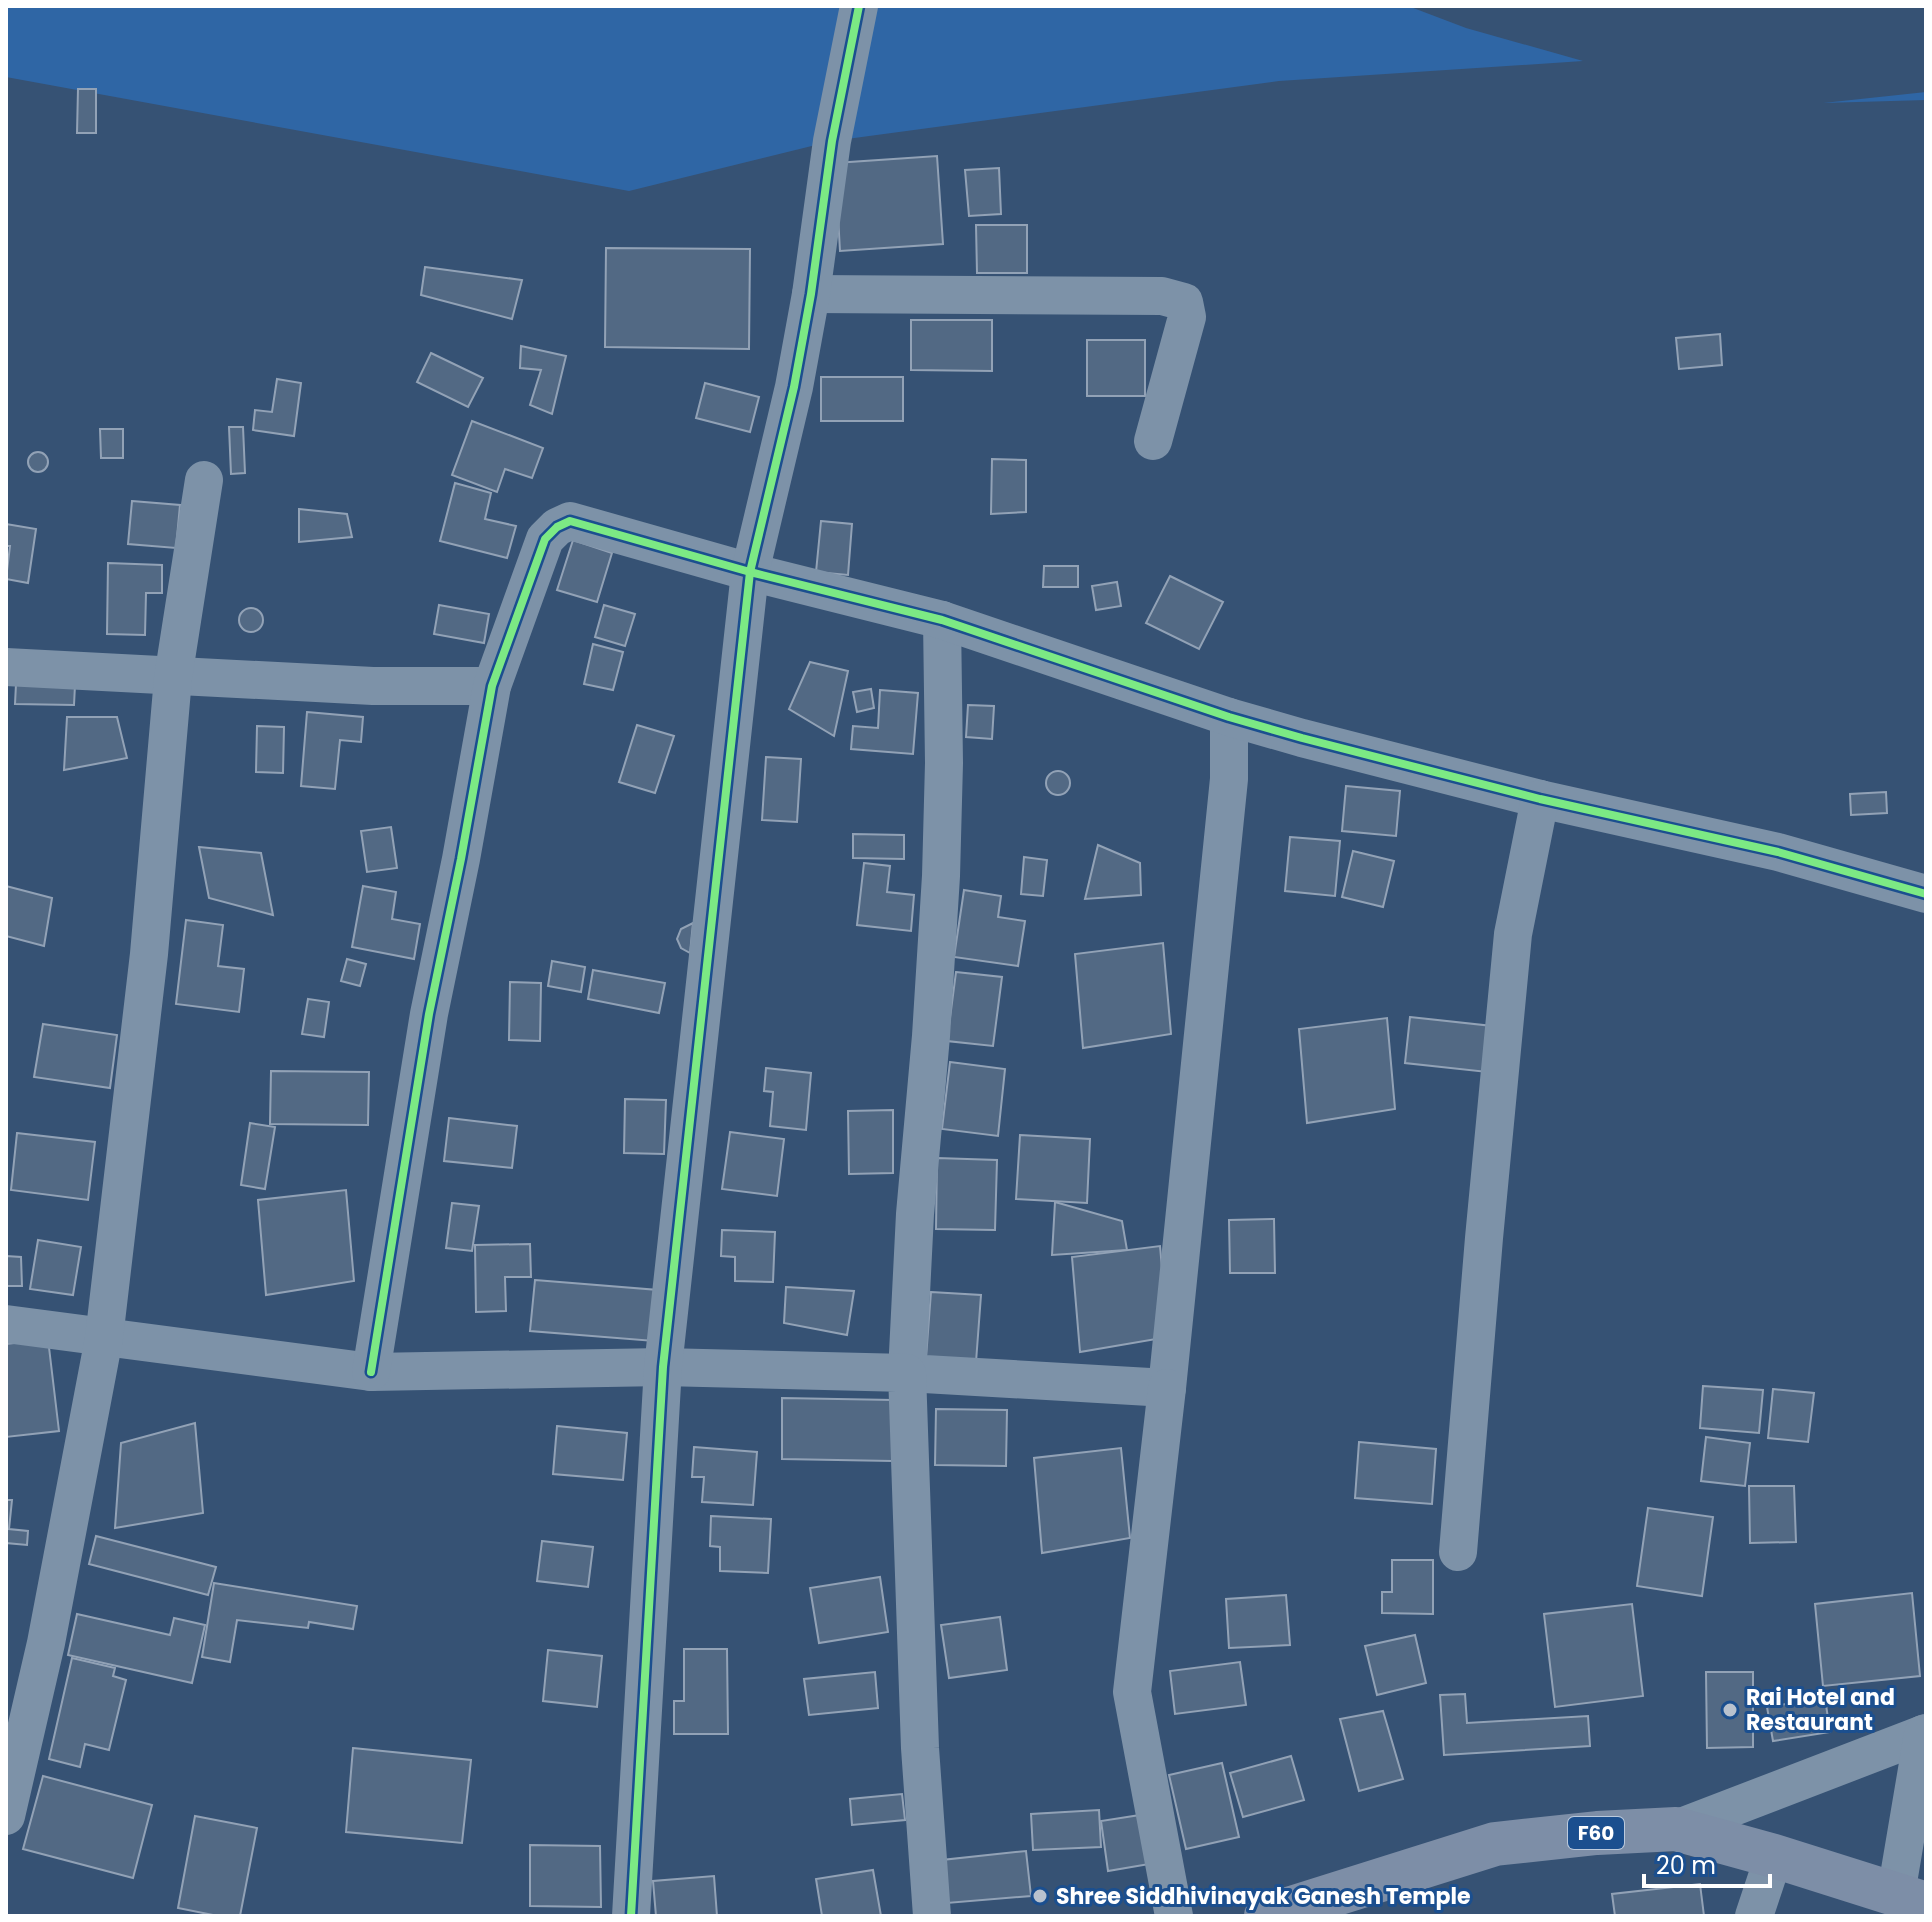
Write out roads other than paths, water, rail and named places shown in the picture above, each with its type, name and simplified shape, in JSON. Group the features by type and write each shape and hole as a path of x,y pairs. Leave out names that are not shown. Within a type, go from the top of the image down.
{"main road":[{"name":"F60","path":"1293,1912 1495,1844 1676,1829 1911,1899"}],"street":[{"path":"631,1916 663,1367 750,572 794,387 811,294 832,141 859,6"},
{"path":"811,294 1162,296 1184,302 1187,317 1153,441"},
{"path":"6,1816 46,1643 104,1338 149,954 173,678 204,480"},
{"path":"371,1372 429,1014 492,686 545,539 557,527 570,521 750,572 942,620 1229,717 1540,799 1778,852 1926,894"},
{"path":"932,1916 920,1748 907,1373 915,1214 941,891 944,763 942,620"},
{"path":"6,667 373,686 492,686"},
{"path":"1174,1916 1132,1692 1167,1388 1229,779 1229,717"},
{"path":"1458,1552 1513,934 1540,799"},
{"path":"6,1324 371,1372 663,1367 907,1373 1167,1388"},
{"path":"1676,1829 1925,1733 1911,1899"},
{"path":"1754,1916 1774,1856"}],"place":[{"name":"Rai Hotel and Restaurant","path":"1730,1710"},
{"name":"Shree Siddhivinayak Ganesh Temple","path":"1040,1896"}]}
